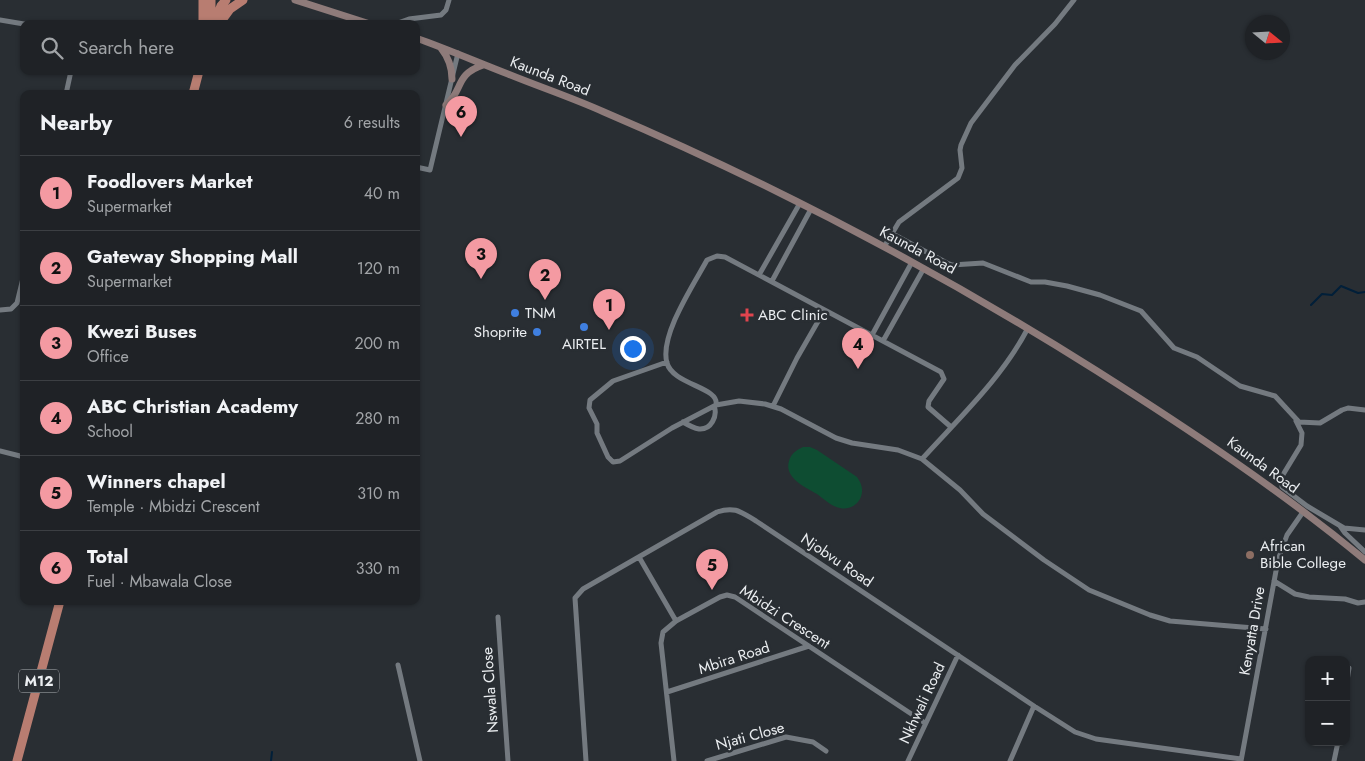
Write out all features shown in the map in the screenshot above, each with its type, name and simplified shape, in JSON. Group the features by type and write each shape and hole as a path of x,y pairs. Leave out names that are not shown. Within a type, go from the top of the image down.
{"highway":[{"path":"202,0 203,20"},
{"path":"209,20 211,0"},
{"path":"216,20 221,6 226,0"},
{"path":"222,20 230,9 243,0"},
{"path":"194,90 198,75"},
{"name":"M12","path":"17,761 59,605"}],"main road":[{"path":"295,0 358,20"},
{"name":"Kaunda Road","path":"420,39 609,114 703,156 800,203 924,268 1028,328 1189,430 1259,478 1365,560"},
{"path":"440,46 450,60 452,80"},
{"path":"446,105 452,101 463,76 483,64"}],"street":[{"path":"406,20 441,15 446,10 449,0"},
{"path":"884,246 899,222 958,178 962,168 961,145 970,123 1015,66 1055,24 1074,0"},
{"path":"0,20 20,23"},
{"path":"420,168 430,170 458,53"},
{"path":"67,90 70,75"},
{"path":"759,275 800,203"},
{"path":"772,281 811,209"},
{"path":"891,233 952,265 983,263 1030,282 1045,282 1067,286 1100,295 1141,311 1174,348 1197,357 1240,386 1275,396 1296,420 1302,433 1300,445 1281,478 1282,487 1307,506 1340,526 1365,530"},
{"path":"683,422 699,429 707,427 715,416 717,401 715,396 681,379 670,368 667,362 668,334 709,258 717,256 725,257 772,281 824,311 943,374 943,382 928,401 928,407 950,428"},
{"path":"872,335 912,262"},
{"path":"883,341 924,268"},
{"path":"0,310 11,309 17,303 20,291"},
{"path":"773,406 797,358 824,311"},
{"path":"922,459 994,379 1014,353 1028,328"},
{"path":"667,362 613,381 592,397 589,408 597,424 597,433 608,458 613,462 620,460 715,405 747,401 773,406 836,438 852,444 898,450 922,459 960,490 983,514 1044,560 1089,590 1170,620 1266,629"},
{"path":"1296,420 1299,422 1320,423 1348,408 1365,410"},
{"path":"0,451 20,456"},
{"name":"Njobvu Road","path":"586,761 576,598 583,589 717,512 728,509 736,510 756,521 1075,732 1096,739 1241,760"},
{"name":"Kenyatta Drive","path":"1241,760 1274,581 1284,542 1291,528 1303,512"},
{"path":"1340,526 1344,533 1365,552"},
{"path":"639,557 676,621"},
{"path":"1274,581 1294,594 1344,599 1358,603 1365,602"},
{"name":"Mbidzi Crescent","path":"674,761 661,639 663,632 676,621 720,597 732,596 925,723"},
{"name":"Nswala Close","path":"498,617 508,761"},
{"name":"Mbira Road","path":"667,692 809,646"},
{"name":"Nkhwali Road","path":"908,761 958,655"},
{"path":"398,665 420,761"},
{"path":"1010,761 1034,706"},
{"name":"Njati Close","path":"707,761 786,736 813,742 826,751"},
{"path":"1334,761 1337,746"}],"green space":[{"path":"803,447 817,450 857,477 862,490 860,499 856,504 846,508 834,506 792,477 788,467 789,461 794,452"}],"waterway":[{"path":"1311,305 1322,294 1332,295 1341,286 1358,293 1365,292"},
{"path":"271,761 272,752"}],"place":[{"name":"Total","path":"461,137"},
{"name":"Kwezi Buses","path":"481,279"},
{"name":"Gateway Shopping Mall","path":"545,300"},
{"name":"TNM","path":"515,313"},
{"name":"ABC Clinic","path":"747,315"},
{"name":"AIRTEL","path":"584,327"},
{"name":"Foodlovers Market","path":"609,330"},
{"name":"Shoprite","path":"537,332"},
{"name":"ABC Christian Academy","path":"858,369"},
{"name":"African Bible College","path":"1250,555"},
{"name":"Winners chapel","path":"712,590"}]}
